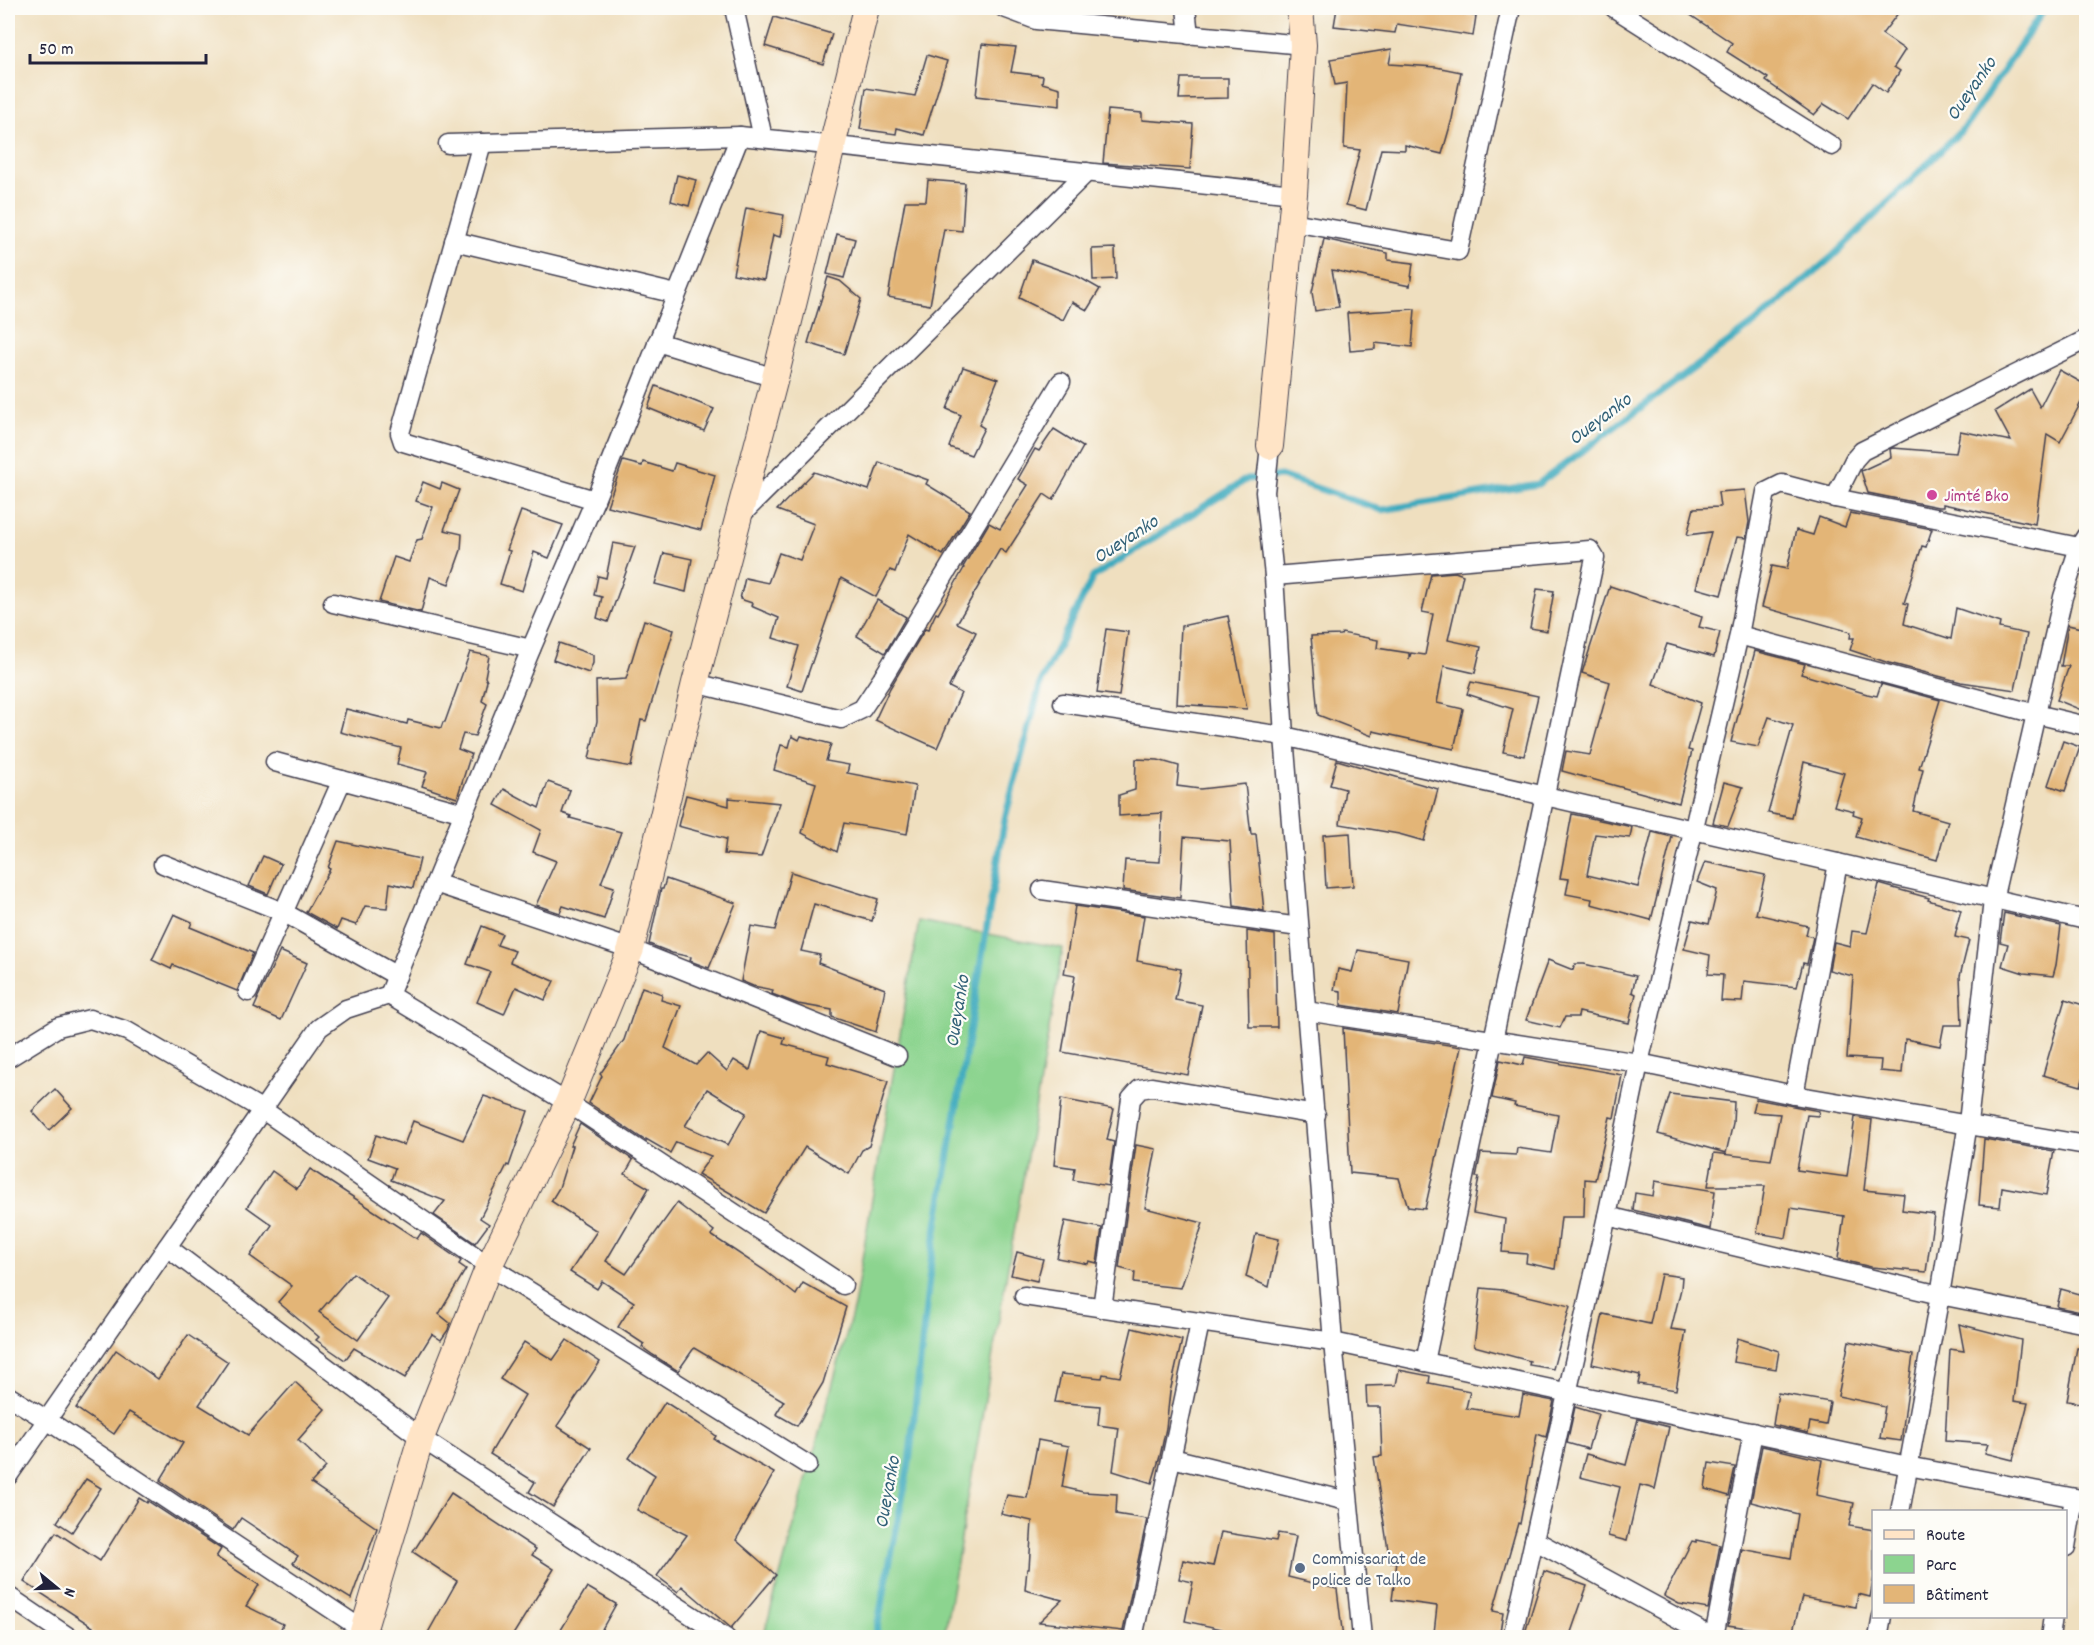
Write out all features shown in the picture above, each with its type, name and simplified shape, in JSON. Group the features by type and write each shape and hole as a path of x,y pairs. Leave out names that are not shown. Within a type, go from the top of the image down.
{"street":[{"path":"734,8 763,138"},
{"path":"8,1396 48,1420 366,1635 421,1438 489,1266 568,1103 631,949 695,683 775,378 866,8"},
{"path":"1004,8 1036,20 1303,45"},
{"path":"1186,8 1188,34"},
{"path":"1300,8 1303,45 1292,222 1265,492 1274,576 1284,736 1333,1341 1362,1638"},
{"path":"1292,222 1458,251 1511,8"},
{"path":"1614,8 1832,146"},
{"path":"8,1476 319,1028 346,1009 389,995 531,648 595,500 740,136"},
{"path":"448,144 740,136 1294,194"},
{"path":"482,142 400,433 403,442 595,500"},
{"path":"738,518 1087,172"},
{"path":"454,241 676,294"},
{"path":"1835,498 1854,460 1862,451 2083,341 2086,342"},
{"path":"657,342 775,378"},
{"path":"695,683 841,718 862,709 1061,382"},
{"path":"1512,1638 1639,1063 1738,634 1766,492 1782,484 1835,498 2083,542 2063,597 1993,900 1968,1123 1940,1295 1900,1510"},
{"path":"1274,576 1590,550 1595,558 1425,1362"},
{"path":"333,603 531,648"},
{"path":"1738,634 2086,726"},
{"path":"1063,703 1284,736 2086,920"},
{"path":"275,762 464,813"},
{"path":"248,992 342,780"},
{"path":"1794,1095 1838,862"},
{"path":"163,864 283,912 397,976"},
{"path":"435,883 631,949 897,1056"},
{"path":"1042,890 1299,927"},
{"path":"389,995 568,1103 843,1285"},
{"path":"1306,1011 1639,1063 1794,1095 2086,1145"},
{"path":"8,1058 58,1027 90,1020 127,1031 263,1110 489,1266 808,1465"},
{"path":"1101,1308 1131,1099 1140,1089 1152,1087 1316,1115"},
{"path":"1607,1216 1940,1295 2086,1324"},
{"path":"167,1247 421,1438 726,1638"},
{"path":"1024,1296 1333,1341 1908,1466 2080,1499 2067,1544"},
{"path":"1133,1638 1200,1323"},
{"path":"1534,1540 1714,1637 1753,1432"},
{"path":"1172,1458 1347,1502"},
{"path":"8,1596 70,1638"},
{"path":"1878,1638 1882,1618"},
{"path":"2050,1638 2054,1618"}],"green space":[{"path":"919,921 1063,948 944,1637 763,1638 854,1306"}],"building":[{"path":"1337,8 1420,8 1476,16 1473,36 1397,24 1395,33 1334,26"},
{"path":"1680,8 1902,8 1882,34 1905,50 1894,67 1900,71 1886,93 1872,83 1848,119 1824,104 1814,115 1766,81 1768,78 1727,52 1732,43"},
{"path":"774,17 832,34 823,64 765,46"},
{"path":"982,44 1016,47 1011,72 1043,76 1042,83 1060,88 1060,106 976,96"},
{"path":"1392,49 1389,64 1436,67 1461,72 1452,119 1442,154 1405,145 1405,150 1381,149 1366,210 1346,205 1360,150 1344,148 1347,83 1335,85 1330,59"},
{"path":"927,55 947,61 924,135 897,128 896,134 860,129 866,88 915,96"},
{"path":"1181,78 1228,78 1228,98 1179,99"},
{"path":"1108,110 1142,113 1142,120 1193,124 1190,169 1103,163"},
{"path":"677,175 696,180 689,206 671,201"},
{"path":"928,180 965,183 962,231 944,229 930,305 888,297 905,201 926,201"},
{"path":"746,208 784,215 780,237 773,235 764,280 733,274"},
{"path":"837,234 855,239 844,278 827,274"},
{"path":"1324,239 1388,253 1388,260 1413,263 1410,286 1332,270 1339,307 1315,311 1312,292"},
{"path":"1115,248 1116,279 1093,280 1092,249"},
{"path":"1032,260 1077,276 1100,289 1087,310 1072,302 1063,320 1019,298"},
{"path":"828,277 840,281 861,299 844,354 808,343"},
{"path":"1415,309 1412,347 1375,343 1375,349 1350,351 1347,313"},
{"path":"963,367 998,379 979,425 984,428 971,455 949,447 961,415 947,409"},
{"path":"2059,370 2086,385 2086,393 2060,442 2047,434 2035,524 1943,504 1943,507 1938,507 1868,493 1861,471 1891,457 1890,449 1956,453 1960,431 2011,441 1995,411 2030,389 2040,407"},
{"path":"656,386 714,409 704,431 648,408"},
{"path":"1054,429 1083,447 1053,500 1044,494 1006,553 1000,549 957,623 976,632 949,687 961,693 937,748 875,720 890,688 925,629 928,630 936,613 938,614 989,523 1000,529 1028,485 1018,479 1035,449 1039,451"},
{"path":"623,461 642,466 643,462 672,471 675,463 715,475 701,530 607,506"},
{"path":"879,462 928,480 926,484 970,511 943,555 909,534 895,572 890,570 876,597 841,578 802,691 787,686 799,646 773,638 779,618 740,599 745,578 768,583 779,553 800,560 814,524 777,510 814,472 869,490"},
{"path":"423,482 440,489 442,483 459,490 444,530 462,534 461,550 449,584 430,577 421,612 379,602 394,557 409,562 417,540 422,539 433,507 416,501"},
{"path":"1745,490 1749,522 1746,538 1737,537 1721,595 1696,588 1711,532 1687,535 1694,508 1720,507 1718,492"},
{"path":"521,511 563,525 549,558 534,552 522,591 500,584 510,551 507,550"},
{"path":"1850,513 1932,529 1926,547 1922,546 1904,603 1908,604 1904,624 1951,639 1956,608 2000,623 1999,628 2027,634 2015,690 1961,682 1889,663 1850,650 1854,638 1850,638 1851,632 1762,607 1772,566 1787,569 1796,530 1813,535 1819,517 1845,527"},
{"path":"613,543 635,547 608,622 597,618 602,597 594,595 598,576 606,578"},
{"path":"664,553 692,559 686,592 655,584"},
{"path":"1455,572 1463,575 1448,640 1481,647 1475,673 1444,666 1437,703 1463,709 1454,749 1373,731 1372,736 1318,715 1311,636 1341,635 1342,633 1378,640 1377,648 1409,653 1409,659 1411,653 1425,655 1433,614 1422,612 1431,574"},
{"path":"1610,586 1702,617 1699,627 1720,632 1714,657 1667,644 1653,684 1701,703 1688,750 1692,751 1679,803 1562,771 1566,751 1590,755 1610,682 1582,673"},
{"path":"1537,589 1554,591 1547,631 1530,628"},
{"path":"877,600 906,617 885,653 857,636"},
{"path":"1228,616 1247,709 1177,704 1181,626"},
{"path":"644,620 674,630 646,721 641,720 631,767 589,759 597,721 596,681 626,679"},
{"path":"2083,622 2086,623 2086,712 2057,700 2069,666 2061,666 2068,625 2081,628"},
{"path":"1106,629 1128,632 1119,696 1097,693"},
{"path":"559,643 593,655 589,673 553,660"},
{"path":"1755,651 1805,664 1801,674 1867,694 1877,696 1881,684 1940,700 1919,768 1923,769 1913,811 1948,821 1937,860 1856,837 1862,817 1853,814 1854,811 1834,806 1844,773 1804,762 1792,818 1768,813 1793,725 1769,717 1758,747 1731,742"},
{"path":"470,652 489,656 485,677 487,681 482,701 487,704 475,736 463,734 458,749 471,754 457,798 422,786 427,772 397,764 401,748 340,732 346,709 407,724 408,720 441,728"},
{"path":"1471,682 1538,696 1524,756 1503,752 1513,709 1467,694"},
{"path":"792,736 799,740 801,736 831,744 826,761 849,765 847,773 915,786 907,834 844,823 837,852 802,833 816,783 774,770 781,745 789,747"},
{"path":"2063,741 2080,747 2065,791 2048,785"},
{"path":"1136,759 1158,760 1179,766 1177,786 1200,789 1245,784 1251,834 1256,834 1264,911 1234,906 1230,841 1184,837 1180,898 1123,890 1125,860 1160,862 1162,813 1119,816 1119,795 1135,790"},
{"path":"1337,760 1438,789 1424,841 1399,834 1340,824 1345,789 1330,785"},
{"path":"548,782 570,790 562,813 571,816 570,818 621,832 601,883 614,887 604,919 563,906 560,913 536,905 556,861 533,852 541,830 495,805 504,789 539,808"},
{"path":"1724,782 1743,787 1728,826 1713,823"},
{"path":"686,795 729,806 729,798 780,803 761,857 724,854 726,839 678,826"},
{"path":"1572,814 1632,827 1630,838 1595,834 1587,875 1638,887 1652,832 1672,837 1651,920 1591,904 1592,899 1566,894 1569,879 1560,878"},
{"path":"1350,833 1353,886 1326,888 1323,835"},
{"path":"338,841 420,859 413,888 390,883 387,908 365,906 356,925 341,920 337,929 306,912 330,869 328,868"},
{"path":"263,856 281,864 268,894 249,886"},
{"path":"1705,862 1765,875 1756,914 1808,926 1806,935 1813,937 1807,964 1803,963 1797,987 1744,981 1742,1002 1721,1001 1723,975 1708,974 1710,955 1684,949 1692,920 1709,924 1717,890 1697,882"},
{"path":"791,872 878,899 872,921 814,904 801,951 820,955 818,963 885,989 876,1032 832,1017 832,1010 798,1004 772,994 773,990 741,981 751,926 775,930"},
{"path":"666,879 736,903 709,968 690,961 691,957 649,944 661,889"},
{"path":"1879,884 1961,910 1955,937 1969,940 1960,976 1962,1025 1944,1025 1940,1046 1905,1039 1902,1073 1880,1071 1881,1060 1847,1058 1853,976 1829,970 1834,942 1850,946 1852,931 1867,933"},
{"path":"1075,906 1144,916 1137,961 1181,969 1175,1000 1202,1005 1188,1075 1062,1052 1075,976 1064,974"},
{"path":"2004,913 2061,926 2053,976 2024,973 2002,966 2008,944 2000,942"},
{"path":"174,914 192,922 190,927 253,953 237,991 173,965 171,969 152,960"},
{"path":"482,926 502,934 497,945 515,951 510,962 554,981 545,1000 516,987 504,1014 477,1002 490,972 467,964"},
{"path":"1247,931 1275,935 1277,1027 1249,1027"},
{"path":"1358,950 1408,959 1398,1014 1341,1005 1341,991 1334,990 1338,969 1352,972"},
{"path":"280,951 307,963 281,1020 254,1008"},
{"path":"1548,960 1573,970 1575,964 1584,964 1636,976 1632,992 1636,994 1629,1023 1579,1012 1578,1017 1565,1017 1560,1028 1526,1020"},
{"path":"642,987 662,994 661,1000 681,1006 665,1048 696,1065 707,1053 727,1071 734,1060 750,1070 761,1031 785,1038 783,1044 829,1056 827,1063 888,1081 869,1146 862,1150 849,1174 805,1147 764,1213 698,1174 711,1156 676,1142 670,1153 646,1139 646,1141 589,1103 602,1076 600,1074 624,1040","holes":["707,1089 746,1113 728,1145 685,1126"]},
{"path":"2065,999 2086,1006 2086,1069 2081,1086 2043,1075"},
{"path":"1343,1028 1461,1047 1425,1209 1408,1207 1399,1178 1350,1173"},
{"path":"1525,1057 1622,1075 1614,1118 1610,1117 1595,1180 1585,1179 1584,1217 1561,1217 1555,1269 1526,1263 1527,1254 1502,1252 1505,1219 1473,1213 1481,1153 1516,1155 1517,1148 1551,1153 1558,1115 1514,1106 1515,1103 1492,1098 1500,1060 1523,1065"},
{"path":"55,1089 72,1108 49,1130 32,1111"},
{"path":"1670,1094 1734,1102 1733,1123 1726,1153 1658,1134"},
{"path":"484,1096 528,1111 509,1166 507,1165 480,1218 489,1224 475,1243 434,1215 445,1201 391,1180 395,1168 368,1158 376,1135 404,1145 413,1121 463,1140"},
{"path":"1061,1099 1114,1109 1107,1140 1114,1142 1108,1186 1073,1180 1075,1168 1054,1165"},
{"path":"1756,1099 1819,1111 1818,1116 1807,1115 1797,1170 1847,1177 1855,1117 1872,1120 1864,1190 1904,1194 1902,1210 1934,1214 1926,1272 1871,1267 1838,1259 1844,1216 1791,1208 1786,1238 1757,1233 1765,1186 1708,1186 1714,1153 1771,1160 1780,1114 1753,1112"},
{"path":"580,1124 633,1160 625,1174 649,1188 606,1261 626,1274 677,1203 714,1231 711,1235 764,1270 796,1295 803,1283 846,1307 823,1383 797,1426 776,1414 784,1401 694,1348 678,1371 653,1355 642,1347 644,1344 618,1327 634,1302 602,1281 597,1289 570,1272 597,1231 551,1201 559,1188 572,1146 570,1146"},
{"path":"1984,1139 2054,1151 2046,1195 2002,1187 2000,1207 1979,1205"},
{"path":"1136,1145 1156,1149 1145,1208 1203,1223 1181,1288 1134,1283 1135,1272 1119,1268"},
{"path":"310,1169 417,1239 421,1233 461,1261 459,1264 466,1269 439,1314 450,1323 448,1330 441,1340 432,1334 405,1378 354,1348 345,1360 316,1340 319,1337 278,1302 292,1286 250,1256 272,1225 247,1207 272,1171 297,1189","holes":["353,1273 388,1298 358,1340 319,1312"]},
{"path":"1655,1181 1715,1191 1710,1229 1633,1210 1635,1193 1653,1196"},
{"path":"1065,1221 1102,1228 1097,1263 1089,1261 1088,1264 1057,1258"},
{"path":"1256,1234 1279,1239 1269,1287 1246,1277"},
{"path":"1017,1252 1043,1259 1037,1281 1011,1275"},
{"path":"1661,1274 1682,1277 1671,1329 1686,1331 1676,1390 1638,1384 1640,1375 1592,1364 1603,1314 1650,1324"},
{"path":"1481,1288 1502,1290 1570,1306 1553,1369 1529,1365 1530,1361 1474,1346"},
{"path":"2061,1289 2086,1296 2086,1313 2057,1307"},
{"path":"1959,1324 2021,1340 2014,1401 2028,1403 2013,1460 1985,1453 1988,1444 1945,1441 1950,1349 1964,1351"},
{"path":"1132,1328 1182,1340 1170,1392 1166,1428 1152,1483 1113,1471 1119,1428 1098,1425 1100,1406 1055,1402 1061,1374 1102,1378 1103,1374 1120,1377"},
{"path":"188,1335 228,1362 199,1405 248,1435 295,1382 325,1409 298,1440 326,1467 311,1483 377,1528 351,1599 293,1563 298,1556 241,1518 233,1530 160,1481 183,1443 129,1412 114,1434 76,1408 116,1350 158,1379"},
{"path":"1737,1338 1779,1351 1776,1369 1733,1362"},
{"path":"567,1340 600,1362 557,1426 591,1448 553,1507 529,1492 535,1482 490,1454 525,1395 500,1379 524,1342 553,1360"},
{"path":"1849,1341 1913,1355 1901,1441 1880,1438 1885,1406 1838,1396"},
{"path":"2077,1348 2086,1348 2086,1404 2067,1401"},
{"path":"1399,1370 1430,1376 1429,1383 1470,1391 1466,1408 1519,1416 1523,1395 1554,1401 1546,1437 1537,1434 1520,1524 1518,1523 1493,1611 1503,1613 1499,1638 1434,1633 1437,1606 1392,1600 1397,1562 1390,1563 1374,1457 1382,1456 1380,1407 1367,1407 1366,1386 1396,1385"},
{"path":"1778,1393 1830,1402 1826,1425 1810,1422 1808,1433 1773,1425"},
{"path":"665,1402 707,1429 716,1436 714,1439 774,1473 736,1540 776,1575 731,1628 682,1586 678,1592 657,1576 687,1535 637,1510 655,1475 629,1458"},
{"path":"1575,1407 1598,1414 1588,1449 1567,1443"},
{"path":"1638,1419 1669,1427 1655,1489 1640,1485 1627,1541 1608,1536 1620,1487 1580,1477 1586,1454 1626,1465"},
{"path":"1038,1440 1069,1446 1062,1487 1083,1492 1117,1494 1116,1514 1147,1519 1123,1631 1039,1622 1062,1600 1025,1590 1027,1569 1029,1569 1032,1521 1001,1514 1007,1495 1027,1498"},
{"path":"1762,1446 1822,1460 1816,1495 1854,1503 1849,1526 1872,1530 1870,1597 1858,1594 1856,1607 1802,1597 1791,1638 1766,1638 1768,1631 1728,1625 1742,1549 1791,1558 1798,1514 1751,1502"},
{"path":"1709,1463 1735,1467 1729,1496 1705,1489"},
{"path":"86,1479 101,1488 72,1532 57,1522"},
{"path":"451,1493 536,1549 532,1555 554,1569 511,1638 425,1638 457,1581 413,1552"},
{"path":"139,1498 147,1503 148,1501 221,1549 216,1557 259,1585 246,1606 283,1624 277,1638 101,1638 91,1631 93,1627 24,1582 56,1532 100,1561"},
{"path":"1221,1532 1276,1541 1278,1533 1296,1536 1288,1577 1337,1589 1343,1638 1220,1638 1222,1629 1185,1621 1193,1582 1179,1579 1183,1560 1213,1566"},
{"path":"1696,1540 1720,1545 1708,1609 1679,1604 1664,1596 1692,1541 1696,1542"},
{"path":"1544,1571 1587,1586 1569,1638 1538,1638 1525,1633"},
{"path":"587,1587 616,1604 597,1638 556,1638"}],"waterway":[{"name":"Oueyanko","path":"875,1638 909,1463 931,1261 1005,818 1041,682 1093,577 1247,479 1281,476 1382,510 1538,484 1756,322 1832,257 1966,126 2045,8"}],"place":[{"name":"Jimté Bko","path":"1932,495"},
{"name":"Commissariat de police de Talko","path":"1300,1568"}]}
